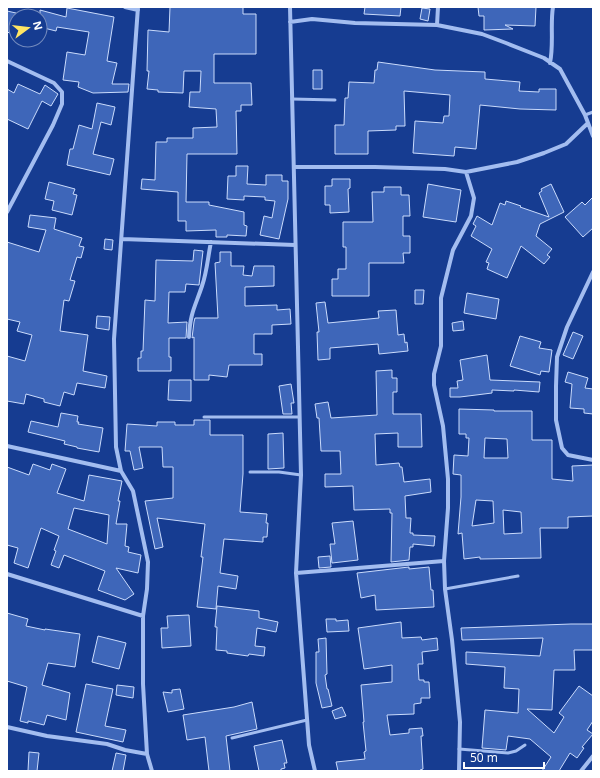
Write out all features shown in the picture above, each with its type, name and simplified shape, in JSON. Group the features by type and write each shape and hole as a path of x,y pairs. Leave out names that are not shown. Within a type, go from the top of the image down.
{"street":[{"path":"125,7 138,8 114,339 116,447 121,471 133,491 148,562 147,589 143,616 143,684 148,754 152,771"},
{"path":"290,7 295,167 295,245 301,475 296,573 309,745 315,771"},
{"path":"437,25 438,7"},
{"path":"550,62 553,52 553,7"},
{"path":"290,22 312,19 356,23 437,25 482,34 544,58 560,69 585,115 593,136"},
{"path":"7,61 54,83 62,92 62,104 53,125 7,212"},
{"path":"295,167 445,169 466,172 517,162 544,153 566,144 588,123"},
{"path":"459,771 460,722 445,588 444,561 448,508 448,479 442,426 434,385 434,374 441,346 441,298 453,250 471,216 474,198 466,172"},
{"path":"122,239 295,245"},
{"path":"190,337 191,316 203,284 211,242"},
{"path":"593,272 567,327 557,357 556,420 564,452 568,455 593,460"},
{"path":"7,446 121,471"},
{"path":"296,573 444,561"},
{"path":"7,574 143,616"},
{"path":"7,727 47,736 107,744 125,750 148,754"},
{"path":"581,771 593,756"}],"lane":[{"path":"292,99 335,100"},
{"path":"585,115 593,112"},
{"path":"204,417 299,418"},
{"path":"250,472 279,472 301,475"},
{"path":"445,588 518,576"},
{"path":"232,738 307,720"},
{"path":"459,749 508,753 516,751 525,745"}],"building":[{"path":"170,7 243,7 243,14 256,14 256,54 214,54 214,83 251,83 252,105 241,105 241,111 236,111 237,154 187,154 186,202 209,202 209,205 244,212 244,225 247,226 246,236 227,235 227,237 216,237 216,230 186,231 186,221 178,221 178,192 141,189 142,179 155,180 156,142 167,142 167,138 193,138 193,128 217,127 216,109 189,107 190,92 200,92 201,71 184,71 183,93 158,92 158,90 147,89 149,71 147,71 148,30 169,32"},
{"path":"365,7 401,7 400,16 364,14"},
{"path":"478,7 536,7 535,26 505,25 513,29 484,30 484,16 479,16"},
{"path":"67,8 114,17 107,61 117,63 112,84 129,84 128,92 93,93 78,87 79,82 63,80 67,52 85,55 89,32 57,27 56,31 48,29 48,12 66,17"},
{"path":"422,8 430,9 428,21 420,19"},
{"path":"7,11 8,32 7,32"},
{"path":"378,62 435,70 485,72 485,79 520,82 519,91 539,92 539,89 556,89 556,110 520,109 480,105 476,149 455,147 454,156 413,153 415,121 443,123 444,116 449,116 450,95 404,91 405,126 396,126 396,130 368,131 368,154 335,154 335,125 344,125 345,98 348,98 349,82 374,83 375,70 377,70"},
{"path":"313,70 322,70 322,89 313,89"},
{"path":"18,84 40,94 45,85 58,94 51,106 42,101 28,129 7,119 7,89 14,93"},
{"path":"97,103 115,107 111,125 101,122 93,154 114,159 110,175 67,165 70,149 73,149 79,125 92,129"},
{"path":"236,166 248,166 247,184 266,185 266,175 282,175 282,181 288,181 288,199 279,239 260,235 264,216 272,218 275,201 265,200 265,197 244,196 244,200 227,199 228,176 236,176"},
{"path":"332,179 350,179 350,188 348,189 349,212 330,213 330,205 325,205 325,186 332,186"},
{"path":"49,182 75,189 73,194 77,195 72,215 52,210 54,201 45,199"},
{"path":"428,184 461,190 456,222 423,217"},
{"path":"551,184 564,212 540,224 536,236 552,249 547,255 550,257 544,264 521,246 507,278 487,269 489,263 486,262 492,249 471,236 476,226 473,224 477,216 492,225 500,203 505,205 506,201 549,217 539,193 542,191 541,189"},
{"path":"384,187 401,187 401,195 409,195 410,216 403,216 403,236 410,236 410,253 403,253 404,263 369,263 369,296 332,296 332,279 338,279 338,269 346,269 346,247 343,247 343,222 373,222 372,192 384,192"},
{"path":"593,197 593,228 583,237 565,217 582,202 585,205"},
{"path":"30,215 56,218 54,229 82,238 79,246 84,247 81,258 77,257 70,280 75,281 69,301 64,300 60,331 88,335 83,371 107,376 105,388 77,383 74,395 64,392 60,406 44,402 44,399 26,394 24,404 7,401 7,356 25,361 32,335 17,331 20,322 7,319 7,242 39,252 46,230 28,227"},
{"path":"105,239 113,240 112,250 104,249"},
{"path":"194,250 203,251 199,285 186,284 185,292 169,292 168,323 187,322 186,338 169,338 171,371 138,371 138,358 141,358 141,351 143,351 145,300 155,301 156,260 193,261"},
{"path":"220,252 231,252 231,266 244,266 243,275 252,276 254,266 274,266 274,286 245,287 245,306 277,305 277,310 290,309 291,324 272,325 272,334 254,334 254,354 262,354 262,365 229,365 227,377 209,375 209,380 194,380 194,337 192,338 194,322 195,318 218,318 215,263 220,262"},
{"path":"415,290 424,290 423,304 415,304"},
{"path":"467,293 499,299 496,319 464,313"},
{"path":"325,302 328,323 379,318 378,311 396,310 398,335 404,334 408,351 379,354 378,344 330,348 330,359 318,360 317,332 319,332 316,303"},
{"path":"97,316 110,317 109,330 96,328"},
{"path":"463,321 464,330 453,331 452,323"},
{"path":"573,332 583,336 573,359 563,355"},
{"path":"520,336 541,342 539,348 552,350 549,372 541,371 540,375 510,366"},
{"path":"487,355 490,380 540,382 539,392 492,390 492,393 450,397 450,388 458,388 457,381 463,380 460,360"},
{"path":"392,370 392,378 397,378 397,392 393,392 393,414 421,414 422,447 398,447 398,433 375,434 376,465 399,463 400,467 402,467 404,482 430,479 431,492 405,496 406,518 411,518 410,533 413,533 413,535 435,536 434,546 413,544 413,547 410,547 409,560 391,562 392,513 390,513 390,509 354,510 353,486 325,487 325,474 341,474 340,451 321,451 319,418 317,418 315,404 328,402 331,418 377,415 376,371"},
{"path":"568,372 588,378 585,388 593,389 593,414 584,413 584,409 570,408 572,384 565,382"},
{"path":"169,380 191,380 191,401 168,400"},
{"path":"291,384 294,403 291,403 292,414 283,414 279,386"},
{"path":"459,409 532,411 532,440 552,440 552,479 573,481 572,466 593,465 593,516 568,517 568,528 540,528 541,558 480,559 480,557 464,559 462,533 458,534 461,475 453,474 454,455 468,456 469,438 466,438 466,434 459,434","holes":["485,438 507,439 508,458 484,458","476,500 493,501 494,523 472,526","503,510 521,512 522,533 504,534"]},
{"path":"61,413 78,416 78,424 103,428 99,452 77,448 64,444 65,441 28,432 31,421 58,427"},
{"path":"194,420 210,420 210,435 243,435 243,474 240,512 267,514 267,537 263,537 263,542 224,539 220,573 238,576 236,589 218,586 216,609 197,607 205,524 157,518 163,547 155,549 145,501 173,498 173,467 163,467 162,447 139,447 143,468 134,470 130,451 125,451 127,424 157,426 157,422 175,422 175,425 194,425"},
{"path":"283,433 284,468 268,469 268,434"},
{"path":"33,464 50,470 52,464 66,469 57,493 84,501 89,475 122,481 116,524 127,524 125,546 129,547 128,552 141,555 138,573 116,568 134,594 125,600 98,590 105,571 64,555 59,568 51,565 59,536 41,528 28,568 14,563 18,548 7,545 7,467 29,475","holes":["74,508 109,515 107,544 68,529"]},
{"path":"353,521 358,560 332,563 330,544 335,544 332,523"},
{"path":"330,556 331,567 319,568 318,557"},
{"path":"409,567 409,569 429,567 434,607 376,610 375,595 361,598 357,573"},
{"path":"217,606 259,611 259,618 278,622 276,632 257,628 255,646 265,647 264,656 249,654 248,656 216,650 217,627 215,627"},
{"path":"7,613 28,619 26,626 80,634 75,667 48,663 42,685 70,693 66,720 47,715 44,725 28,721 28,723 20,721 27,687 7,681"},
{"path":"189,615 191,646 162,648 161,628 168,628 167,616"},
{"path":"326,619 336,619 336,621 348,620 349,631 327,632"},
{"path":"401,622 402,638 421,637 422,640 437,638 438,650 422,652 423,664 418,664 419,680 429,682 430,698 421,698 421,703 414,704 414,714 387,715 390,735 409,733 409,729 422,728 423,769 420,771 338,771 336,762 365,759 364,752 366,751 361,685 392,682 392,665 364,669 358,628"},
{"path":"593,624 593,650 574,650 575,670 554,670 552,710 527,709 554,733 564,717 559,713 579,686 593,696 593,721 587,730 593,734 582,747 584,748 577,758 570,753 559,771 542,771 551,757 530,739 508,736 506,750 482,748 485,710 518,713 519,689 504,688 505,667 466,664 466,652 540,656 543,638 462,640 461,628"},
{"path":"98,636 126,643 119,669 92,662"},
{"path":"326,638 327,674 325,675 332,706 322,708 316,683 316,652 319,652 318,639"},
{"path":"86,684 113,689 105,726 126,730 123,742 76,732"},
{"path":"117,685 134,687 133,698 116,695"},
{"path":"180,689 184,709 168,712 163,692 172,693 172,690"},
{"path":"252,702 257,729 226,736 230,771 209,771 205,737 187,740 183,715 234,707"},
{"path":"342,707 346,716 335,719 332,711"},
{"path":"282,740 287,763 284,763 285,768 281,769 281,771 259,771 254,746"},
{"path":"29,752 39,753 37,771 28,771"},
{"path":"116,753 126,755 123,771 112,771"}]}
